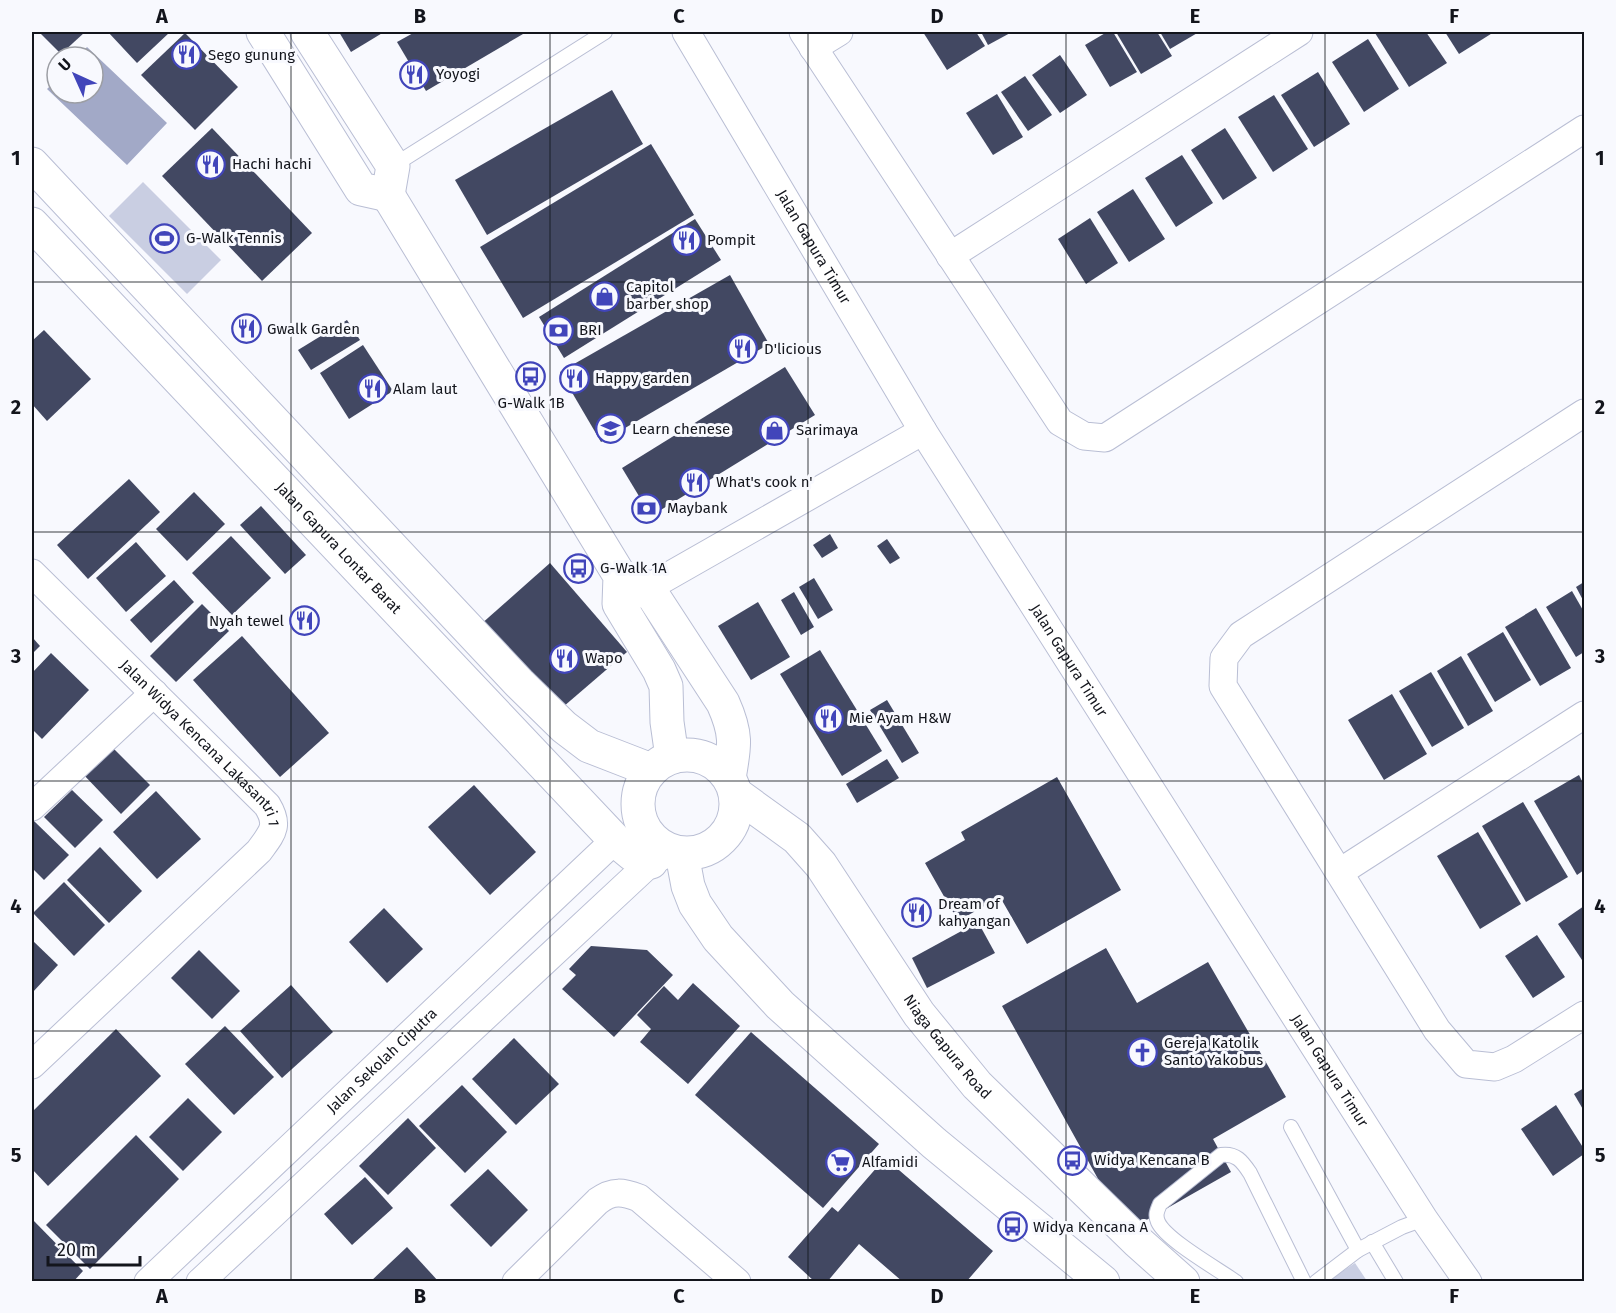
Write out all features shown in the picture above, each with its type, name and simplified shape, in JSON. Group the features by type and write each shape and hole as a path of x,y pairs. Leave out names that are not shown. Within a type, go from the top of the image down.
{"street":[{"path":"263,32 380,183"},
{"path":"200,1281 668,856 698,852 712,847 724,837 732,824 736,809 732,786 735,744 730,720 723,703 629,589 380,183 307,32"},
{"name":"Jalan Gapura Timur","path":"686,32 923,431 1424,1219 1468,1281"},
{"path":"839,32 808,40 1060,422 1084,436 1105,438 1584,129"},
{"path":"950,256 1299,32"},
{"path":"32,164 564,727 589,746 661,763"},
{"name":"Jalan Gapura Lontar Barat","path":"32,224 615,840 632,854 668,856"},
{"path":"1584,413 1241,635 1224,658 1223,686 1437,1030 1466,1064 1495,1066 1514,1059 1584,1015"},
{"path":"629,589 923,431"},
{"name":"Jalan Widya Kencana Lakasantri 1","path":"32,574 267,805 273,815 274,825 271,834 259,851 32,1065"},
{"path":"629,589 666,686 667,722 661,763"},
{"path":"32,807 154,693"},
{"path":"1340,872 1584,715"},
{"path":"732,786 721,768 711,760 685,754 661,763 642,782 638,795 637,809 640,823 648,836 668,856 688,886 695,904 718,938 780,1005 934,1143 1103,1281"},
{"name":"Niaga Gapura Road","path":"732,786 797,838 821,865 919,1014 977,1085 1138,1242 1183,1281"},
{"name":"Jalan Sekolah Ciputra","path":"148,1281 615,840"},
{"path":"516,1281 598,1201 609,1193 624,1192 639,1198 737,1281"}],"lane":[{"path":"380,183 605,32"},
{"path":"1291,1127 1358,1250"},
{"path":"1236,1281 1176,1241 1158,1222 1156,1212 1160,1204 1221,1155 1229,1154 1243,1162 1250,1173 1304,1281"},
{"path":"1316,1281 1358,1250 1424,1219"},
{"path":"1372,1242 1396,1281"}],"shaded area":[{"path":"105,64 167,123 127,165 64,105 105,105"},
{"name":"G-Walk Tennis","path":"143,182 221,260 187,294 109,216"},
{"path":"1355,1263 1367,1281 1328,1281"}],"building":[{"path":"39,32 85,32 71,45 52,45"},
{"path":"108,32 170,32 137,63"},
{"path":"339,32 384,32 351,52"},
{"path":"415,32 521,32 523,34 426,91 397,42"},
{"path":"923,32 976,32 985,46 947,70"},
{"path":"981,32 1012,32 988,45"},
{"path":"1107,32 1113,32 1137,72 1110,87 1085,45"},
{"path":"1116,32 1157,32 1172,56 1141,74"},
{"path":"1160,32 1199,32 1170,49"},
{"path":"1426,32 1447,63 1409,87 1375,33"},
{"path":"1445,32 1494,32 1459,54"},
{"path":"185,33 238,87 195,130 141,75"},
{"path":"1368,39 1399,89 1364,112 1332,62"},
{"path":"1060,55 1087,95 1060,113 1032,75"},
{"path":"1318,72 1350,124 1314,147 1281,95"},
{"path":"1025,76 1052,115 1028,131 1001,92"},
{"path":"612,90 643,144 487,235 455,180"},
{"path":"997,94 1023,137 993,155 966,113"},
{"path":"1274,95 1308,149 1273,172 1238,117"},
{"path":"212,128 312,233 262,281 162,176"},
{"path":"1225,128 1257,178 1223,200 1191,150"},
{"path":"651,144 694,215 523,318 480,247"},
{"path":"1182,155 1213,203 1176,227 1145,178"},
{"path":"1133,189 1165,239 1129,262 1097,212"},
{"path":"1090,218 1118,263 1086,284 1058,239"},
{"path":"695,219 721,260 564,358 539,317"},
{"path":"730,275 769,344 601,442 560,372"},
{"path":"347,320 360,340 311,370 298,350"},
{"path":"44,330 91,379 47,421 32,404 32,341"},
{"path":"363,345 393,391 349,419 320,373"},
{"path":"785,367 815,415 651,516 622,468"},
{"path":"129,479 160,512 88,579 57,545"},
{"path":"194,492 225,524 187,561 156,529"},
{"path":"261,506 306,555 285,574 240,525"},
{"path":"830,534 838,548 822,558 813,545"},
{"path":"231,536 271,578 232,615 192,573"},
{"path":"887,539 900,558 890,564 877,546"},
{"path":"136,542 166,576 126,612 96,578"},
{"path":"550,563 627,652 556,713 480,625"},
{"path":"814,578 833,610 818,619 799,587"},
{"path":"174,580 194,602 151,643 130,620"},
{"path":"1584,582 1584,602 1576,587"},
{"path":"1572,591 1584,612 1584,652 1576,657 1546,607"},
{"path":"794,592 814,627 801,635 781,600"},
{"path":"758,602 790,657 751,680 718,626"},
{"path":"202,604 229,631 176,682 150,656"},
{"path":"1536,608 1571,668 1540,686 1505,627"},
{"path":"1503,632 1531,680 1495,702 1467,654"},
{"path":"242,636 329,733 280,777 193,680"},
{"path":"32,637 40,646 32,654"},
{"path":"820,650 882,751 842,776 780,674"},
{"path":"51,653 89,690 42,739 32,729 32,673"},
{"path":"1461,656 1493,711 1468,726 1437,671"},
{"path":"1431,672 1464,728 1432,747 1399,691"},
{"path":"1392,694 1427,754 1384,780 1348,720"},
{"path":"887,700 919,753 902,763 870,710"},
{"path":"111,746 150,785 121,814 82,773"},
{"path":"887,759 899,778 857,803 846,784"},
{"path":"1579,775 1584,785 1584,870 1577,875 1534,801"},
{"path":"1057,777 1121,890 1027,944 1000,897 958,921 925,863 965,840 961,832"},
{"path":"474,785 536,852 490,895 428,827"},
{"path":"72,790 103,820 75,848 44,817"},
{"path":"156,791 201,839 157,879 113,832"},
{"path":"1523,802 1568,877 1526,902 1482,826"},
{"path":"34,821 69,855 44,880 32,868 32,824"},
{"path":"1478,832 1521,904 1480,929 1437,856"},
{"path":"100,847 142,891 109,923 67,880"},
{"path":"64,882 105,925 74,956 33,913"},
{"path":"1584,906 1584,963 1558,924"},
{"path":"384,908 423,949 387,983 349,942"},
{"path":"978,922 995,953 927,988 912,958"},
{"path":"1537,935 1565,977 1533,998 1505,956"},
{"path":"32,940 58,965 32,993"},
{"path":"591,946 647,950 673,975 614,1037 562,989 576,975 569,969"},
{"name":"Gereja Katolik Santo Yakobus","path":"1106,948 1137,1003 1208,962 1286,1097 1213,1139 1231,1172 1127,1231 1002,1006"},
{"path":"199,950 240,991 212,1019 171,978"},
{"path":"693,983 740,1026 688,1084 640,1042 651,1029 637,1015 664,986 678,1000"},
{"path":"291,985 333,1032 282,1078 240,1031"},
{"path":"225,1026 274,1077 234,1115 185,1064"},
{"path":"116,1029 161,1076 48,1186 32,1169 32,1112"},
{"path":"751,1032 879,1144 823,1208 695,1095"},
{"path":"514,1038 559,1084 516,1125 472,1079"},
{"path":"462,1085 507,1132 465,1173 419,1126"},
{"path":"1584,1088 1584,1111 1574,1094"},
{"path":"188,1098 222,1132 183,1171 149,1137"},
{"path":"1556,1105 1584,1149 1584,1154 1553,1176 1521,1129"},
{"path":"408,1118 436,1148 388,1195 359,1166"},
{"path":"136,1135 179,1179 90,1269 46,1225"},
{"path":"885,1158 993,1251 966,1282 903,1282 859,1244 827,1282 815,1282 788,1257 832,1207 838,1212"},
{"path":"488,1169 528,1210 491,1247 450,1205"},
{"path":"365,1177 393,1208 352,1245 324,1214"},
{"path":"32,1219 83,1271 73,1282 32,1282"},
{"path":"407,1247 439,1282 370,1282"}],"place":[{"name":"Sego gunung","path":"187,55"},
{"name":"Yoyogi","path":"415,74"},
{"name":"Hachi hachi","path":"211,164"},
{"name":"G-Walk Tennis","path":"165,238"},
{"name":"Pompit","path":"686,240"},
{"name":"Capitol barber shop","path":"605,296"},
{"name":"Gwalk Garden","path":"246,329"},
{"name":"BRI","path":"558,330"},
{"name":"D'licious","path":"743,349"},
{"name":"G-Walk 1B","path":"531,376"},
{"name":"Happy garden","path":"574,378"},
{"name":"Alam laut","path":"372,389"},
{"name":"Learn chenese","path":"611,429"},
{"name":"Sarimaya","path":"775,430"},
{"name":"What's cook n'","path":"695,482"},
{"name":"Maybank","path":"646,508"},
{"name":"G-Walk 1A","path":"579,568"},
{"name":"Nyah tewel","path":"305,621"},
{"name":"Wapo","path":"564,658"},
{"name":"Mie Ayam H&W","path":"828,718"},
{"name":"Dream of kahyangan","path":"917,913"},
{"name":"Gereja Katolik Santo Yakobus","path":"1143,1052"},
{"name":"Widya Kencana B","path":"1073,1160"},
{"name":"Alfamidi","path":"841,1162"},
{"name":"Widya Kencana A","path":"1012,1227"}]}
